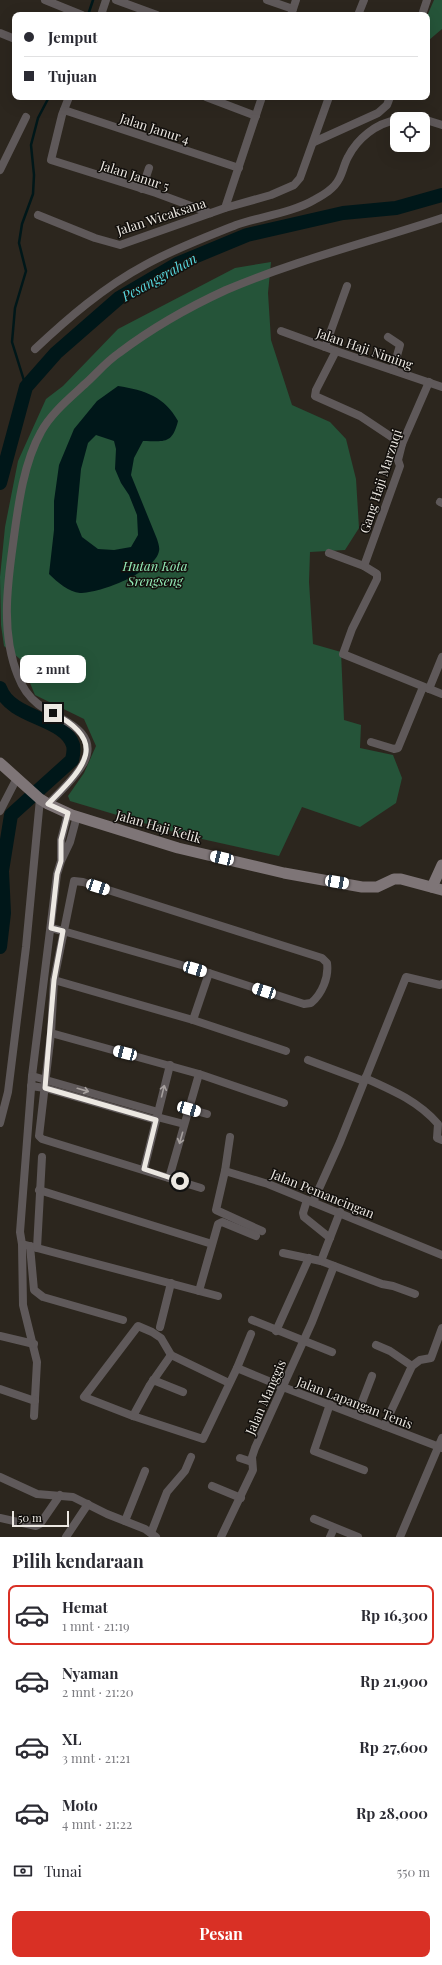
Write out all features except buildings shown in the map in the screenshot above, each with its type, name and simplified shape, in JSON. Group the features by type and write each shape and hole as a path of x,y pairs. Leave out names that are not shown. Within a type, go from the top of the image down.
{"street":[{"path":"102,12 106,0"},
{"path":"116,0 149,12"},
{"path":"267,0 292,12 296,0"},
{"path":"359,12 364,0"},
{"path":"423,12 428,0"},
{"path":"49,1 75,12"},
{"path":"0,33 12,38"},
{"path":"64,110 68,100"},
{"path":"214,100 256,116"},
{"name":"Jalan Wicaksana","path":"225,208 261,100"},
{"path":"314,142 328,100"},
{"path":"314,142 378,113 388,100"},
{"name":"Jalan Janur 5","path":"64,110 51,160 142,189 210,213"},
{"name":"Jalan Janur 4","path":"64,110 239,168"},
{"path":"0,170 26,117"},
{"path":"430,121 442,125"},
{"path":"35,349 70,316 144,265 180,248 238,225 313,201 331,189 339,180 347,157 357,143 368,133 390,122"},
{"name":"Jalan Wicaksana","path":"38,215 95,238 120,244 225,208 271,195 294,185 300,178 314,142"},
{"path":"142,189 149,168"},
{"path":"0,1123 8,1092 42,800 72,780 84,762 87,752 80,731 74,725 37,703 26,692 18,676 8,640 8,587 18,504 25,473 42,429 55,413 117,354 169,319 226,290 360,243 442,218"},
{"path":"325,347 347,286"},
{"name":"Jalan Haji Niming","path":"281,331 442,386"},
{"path":"388,337 400,345 394,370"},
{"path":"336,351 316,390 315,396 360,416 402,444"},
{"name":"Gang Haji Marzuqi","path":"364,566 400,466 398,460 402,444 429,382"},
{"path":"329,552 364,566 376,572 378,576 352,629 344,654 442,694"},
{"path":"371,742 394,749 398,748 442,657"},
{"name":"Jalan Haji Kelik","path":"0,763 42,800 73,815 178,848 284,873 362,887 378,887 394,879 401,879 437,889"},
{"path":"0,811 20,780"},
{"path":"34,1416 37,1362 34,1344 23,1305 22,1244 20,1232 32,1076 57,874 70,842 73,815"},
{"path":"437,889 442,865"},
{"path":"51,928 63,931 209,974 308,1004 321,992 327,975 328,966 325,960 77,880 74,884 63,931 54,980 51,1033 40,1138 144,1169 201,1188"},
{"path":"193,1020 209,974"},
{"path":"330,1238 304,1217 303,1213 340,1142 407,976 440,985 442,984"},
{"path":"54,980 193,1020 286,1052"},
{"path":"51,1033 170,1065 284,1103"},
{"path":"308,1060 364,1080 409,1099 419,1106 438,1124 437,1138 442,1140"},
{"path":"144,1169 170,1065"},
{"path":"169,1178 199,1074"},
{"path":"32,1076 130,1104 157,1116 184,1124"},
{"path":"31,1086 45,1088 128,1112 157,1116"},
{"path":"128,1112 130,1104"},
{"path":"189,1109 207,1114"},
{"path":"199,1291 218,1224 222,1222 259,1234 216,1210 225,1170 230,1137"},
{"path":"42,1157 34,1247 34,1290 43,1297 123,1320"},
{"name":"Jalan Pemancingan","path":"225,1170 268,1184 340,1212 442,1255"},
{"path":"39,1190 212,1244"},
{"path":"321,1261 340,1212"},
{"path":"22,1244 218,1296"},
{"path":"283,1253 321,1261 382,1284 393,1286 415,1294"},
{"path":"276,1331 309,1258"},
{"name":"Jalan Manggis","path":"221,1537 241,1498 253,1470 252,1462 255,1448 304,1341 334,1266"},
{"path":"160,1327 171,1283"},
{"path":"252,1320 276,1331 332,1352"},
{"path":"230,1383 171,1355 163,1341 156,1334 141,1326 136,1327 84,1396 86,1399 133,1416 203,1439 230,1383 237,1368 251,1334"},
{"path":"384,1426 412,1366 422,1360 431,1358 442,1328"},
{"path":"0,1336 34,1344"},
{"path":"376,1345 390,1351 412,1366"},
{"path":"133,1416 153,1380 171,1355"},
{"name":"Jalan Lapangan Tenis","path":"237,1368 440,1448"},
{"path":"357,1415 372,1376"},
{"path":"153,1380 183,1392"},
{"path":"0,1390 35,1401"},
{"path":"330,1404 314,1451 364,1470"},
{"path":"400,1537 440,1448 442,1438"},
{"path":"0,1477 37,1494 60,1494 73,1497 125,1520 153,1535 167,1492 185,1471 191,1457"},
{"path":"240,1458 252,1462"},
{"path":"125,1520 144,1471"},
{"path":"212,1486 241,1498"},
{"path":"0,1518 36,1526 40,1524 60,1494"},
{"path":"66,1537 88,1504"},
{"path":"314,1519 358,1537"},
{"path":"330,1537 334,1528"}],"green space":[{"path":"434,0 442,0 442,29 430,39 430,12 429,12"},
{"name":"Hutan Kota Srengseng","path":"271,262 268,293 271,340 292,405 330,422 346,439 356,479 359,528 345,550 310,552 309,582 313,644 341,652 344,720 361,725 360,748 393,755 402,778 396,803 360,827 302,807 279,856 184,835 70,801 68,796 84,773 96,746 84,719 35,695 20,659 4,646 1,625 0,577 5,527 18,461 46,399 63,386 118,329 235,268"}],"shaded area":[{"path":"118,386 137,390 160,400 173,413 178,421 176,429 170,438 162,441 143,441 134,458 131,475 158,542 159,550 155,559 138,574 126,580 101,589 80,593 67,589 49,574 54,530 54,501 59,465 74,429 97,401","holes":["96,435 114,441 116,449 115,469 121,483 129,495 137,515 138,535 131,547 114,550 98,549 82,537 76,522 81,469 88,443"]}],"waterway":[{"path":"89,12 93,0"},
{"path":"26,387 12,342 15,308 26,271 19,243 22,224 33,194 34,175 31,145 38,118 47,100"},
{"name":"Pesanggrahan","path":"0,483 26,387 56,353 119,298 177,264 247,235 343,213 396,208 442,195"},
{"name":"Pesanggrahan","path":"0,688 6,698 15,706 59,729 68,736 73,745 72,760 11,815 2,871 4,913 0,947"}],"route":[{"path":"53,713 74,725 80,731 84,737 87,752 84,762 72,780 48,804 68,813 61,840 61,861 57,874 51,928 63,931 54,980 51,1033 45,1088 156,1120 144,1169 180,1181"}]}
